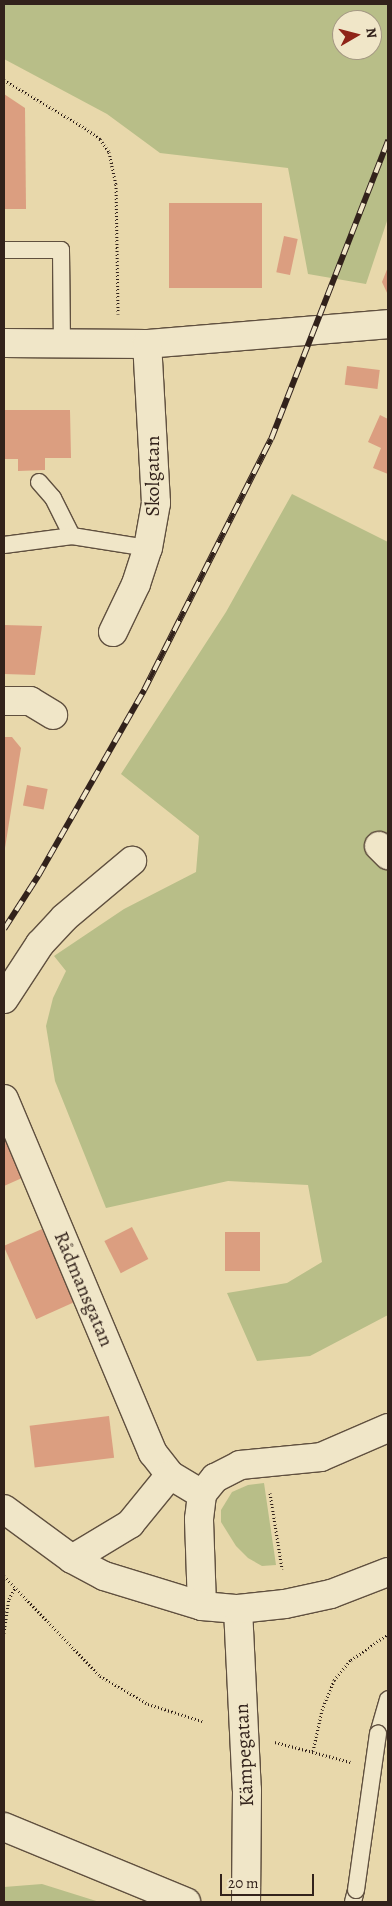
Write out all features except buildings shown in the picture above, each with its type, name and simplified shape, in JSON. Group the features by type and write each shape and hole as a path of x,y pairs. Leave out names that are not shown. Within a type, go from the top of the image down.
{"street":[{"path":"4,344 147,344 388,324"},
{"name":"Skolgatan","path":"113,632 136,584 148,548 156,503 147,344"},
{"path":"4,701 30,701 53,715"},
{"path":"4,999 40,944 64,918 132,861"},
{"name":"Rådmansgatan","path":"4,1100 153,1453 170,1475 202,1494"},
{"path":"202,1606 199,1518 202,1494 215,1478 240,1465 321,1457 388,1428"},
{"path":"72,1559 130,1524 170,1475"},
{"path":"4,1509 72,1559 104,1576 202,1606 238,1609 285,1604 331,1594 388,1572"},
{"name":"Kämpegatan","path":"238,1609 247,1790 246,1902"},
{"path":"4,1827 186,1902"}],"lane":[{"path":"4,250 61,250 62,344"},
{"path":"39,482 53,498 72,536"},
{"path":"4,545 72,536 148,548"},
{"path":"355,1896 378,1734 387,1703"}],"path":[{"path":"4,80 85,128 100,139 109,152 116,184 118,343"},
{"path":"265,1462 282,1569"},
{"path":"4,1576 100,1676 148,1704 202,1721"},
{"path":"4,1633 9,1599 14,1587"},
{"path":"314,1751 322,1710 334,1680 351,1660 388,1634"},
{"path":"275,1742 353,1763"}],"green space":[{"path":"4,4 388,4 388,218 366,284 308,274 288,168 160,153 107,114 4,59"},
{"path":"292,494 388,542 388,1315 310,1356 257,1361 227,1293 287,1283 322,1262 308,1185 228,1181 106,1208 55,1081 46,1026 53,998 66,971 54,956 124,909 196,872 199,836 121,774 226,612"},
{"path":"264,1483 276,1565 262,1566 248,1558 236,1546 221,1522 221,1510 232,1492 248,1485"},
{"path":"42,1884 100,1902 4,1902 4,1887"}],"railway":[{"path":"4,929 38,876 144,690 271,439 388,140"}]}
